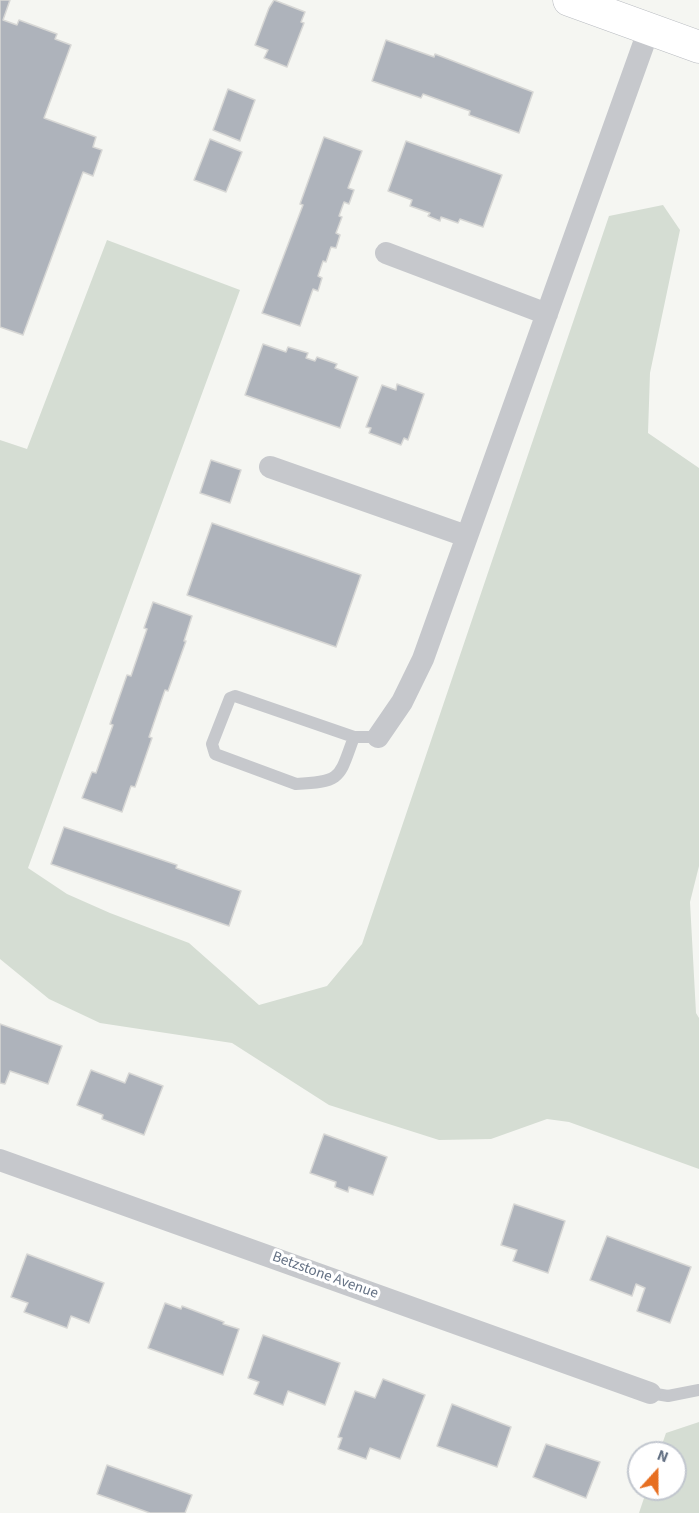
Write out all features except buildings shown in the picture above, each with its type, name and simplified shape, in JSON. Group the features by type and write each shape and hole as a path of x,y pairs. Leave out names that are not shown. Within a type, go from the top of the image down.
{"main road":[{"path":"569,0 699,46"}],"street":[{"path":"378,738 402,702 419,668 649,29"},
{"path":"386,253 547,314"},
{"path":"270,467 466,536"},
{"name":"Betzstone Avenue","path":"0,1160 650,1393"}],"lane":[{"path":"354,737 340,774 333,779 310,784 296,784 215,754 212,744 228,702 235,696 354,737 378,738"},
{"path":"650,1393 668,1396 699,1390"}],"shaded area":[{"path":"663,205 680,230 650,373 648,433 699,468 699,866 690,902 696,1013 699,1018 699,1169 569,1122 547,1119 491,1139 439,1140 329,1105 232,1043 100,1023 49,999 0,959 0,440 27,449 107,240 240,290 28,868 67,894 189,943 259,1005 327,986 362,944 609,216"},
{"path":"699,1422 699,1513 639,1513 643,1501 687,1501 687,1441 663,1441 666,1433"}]}
